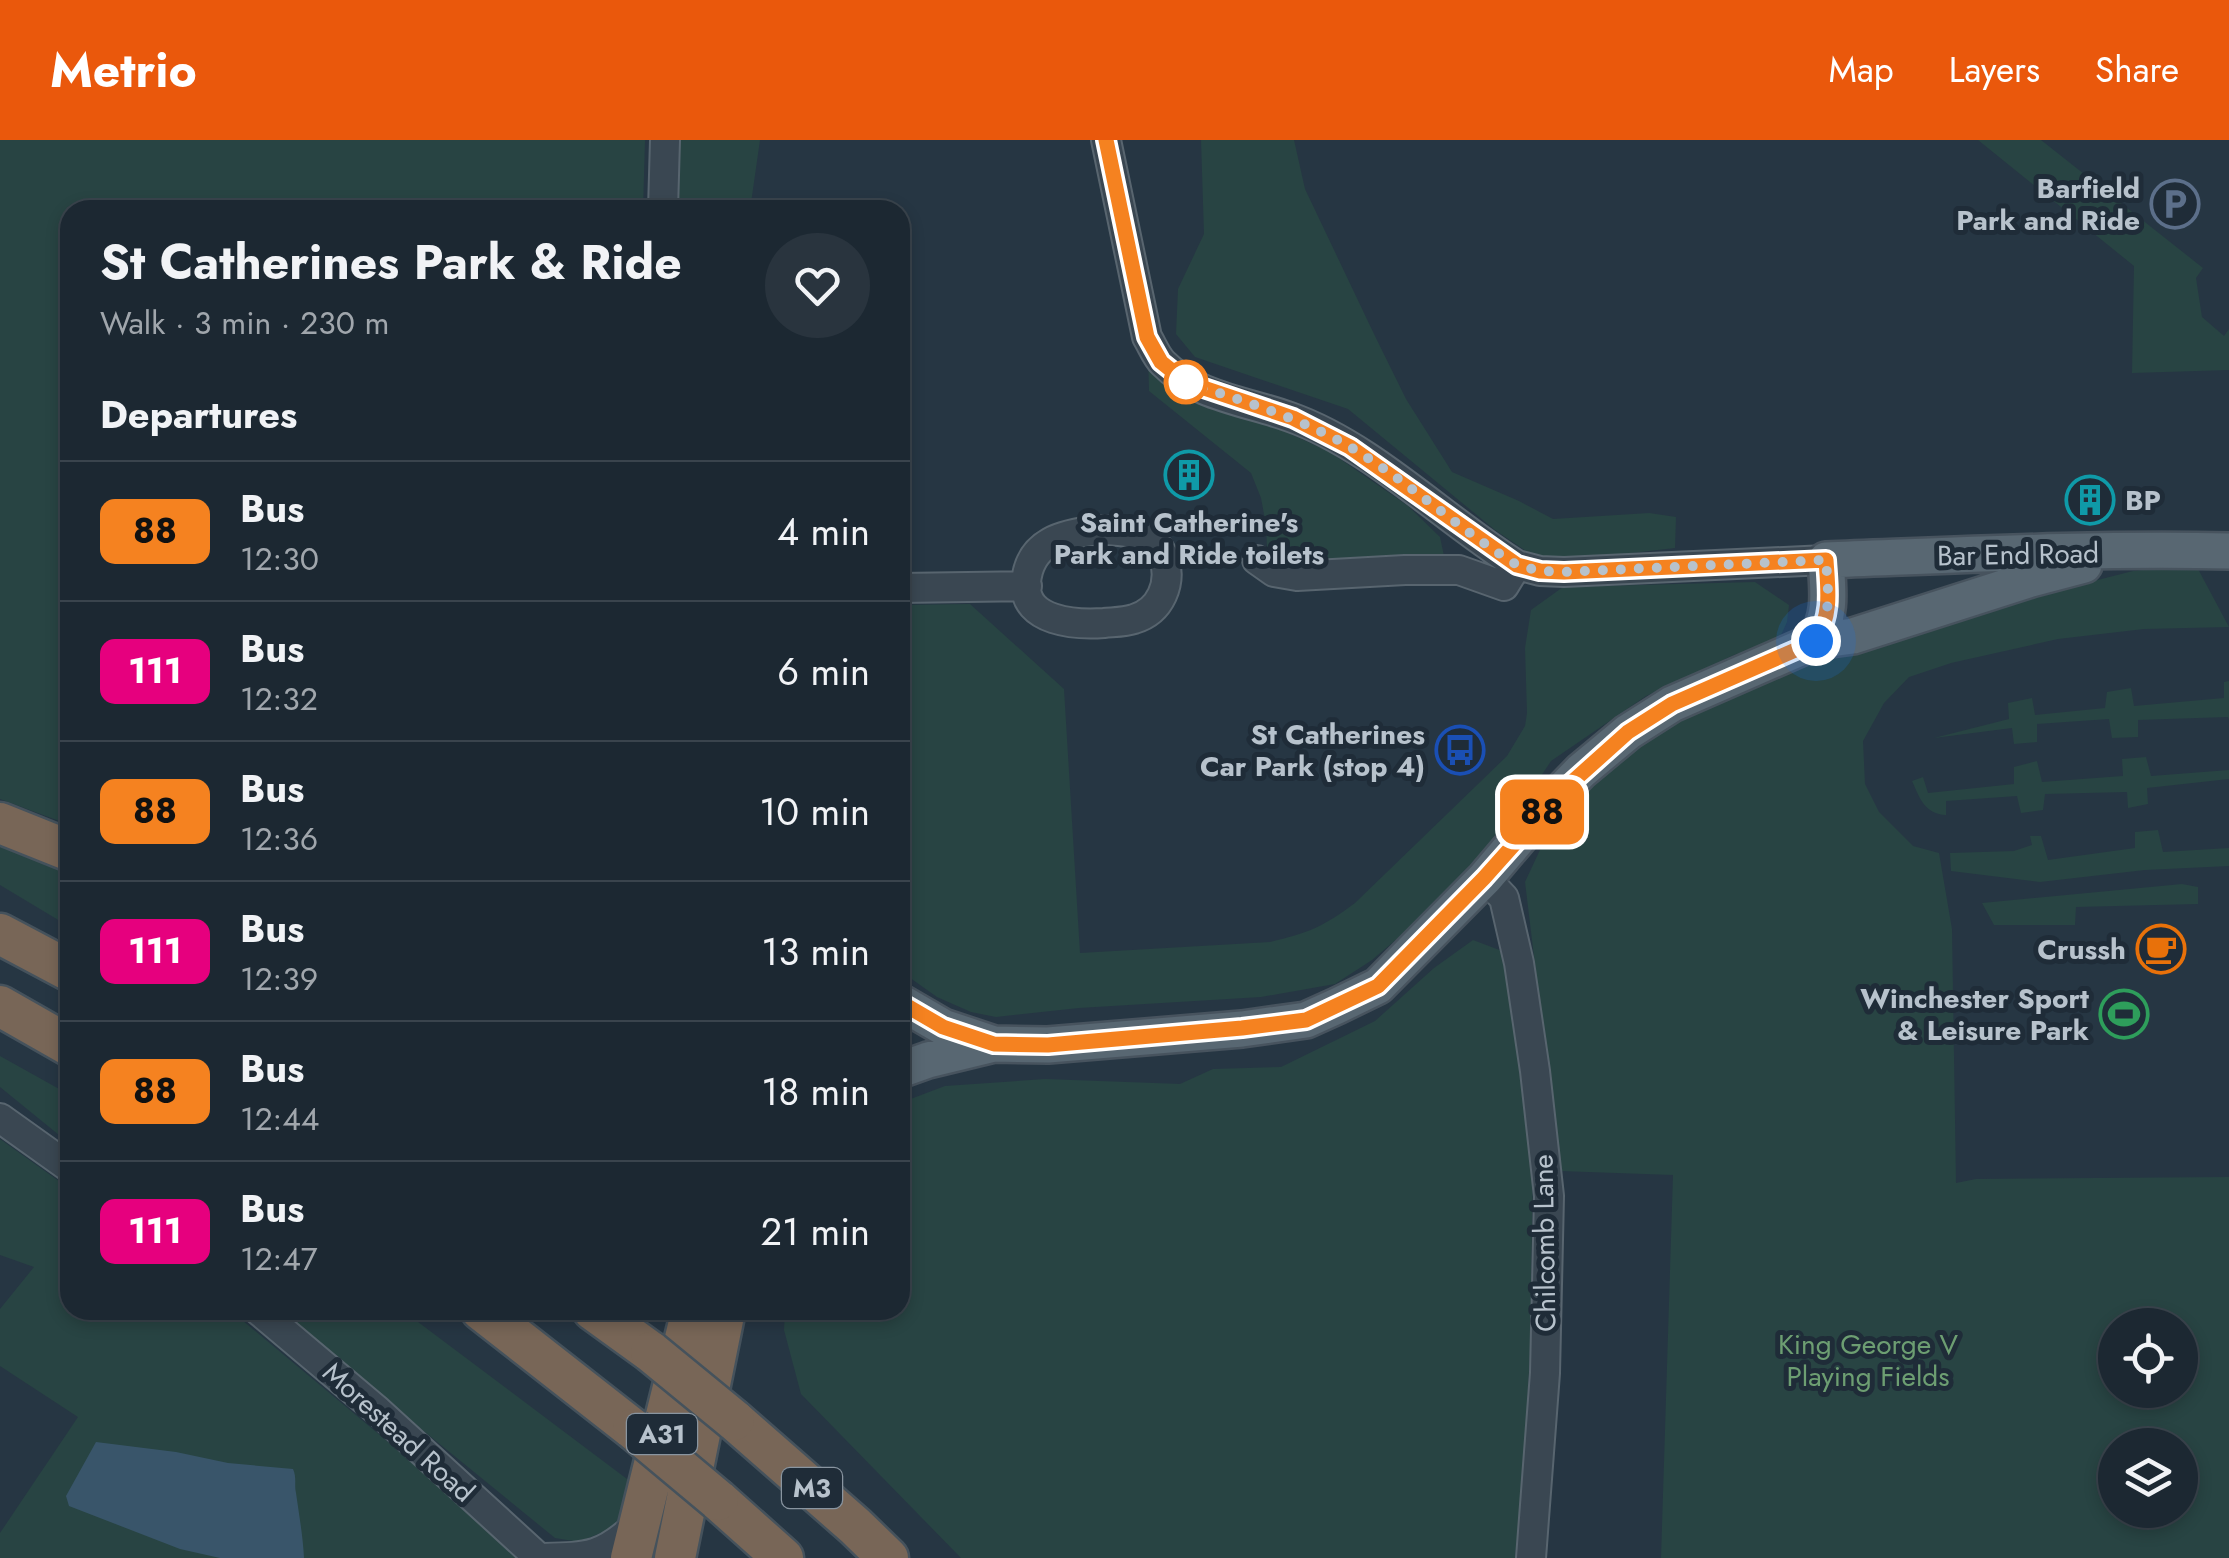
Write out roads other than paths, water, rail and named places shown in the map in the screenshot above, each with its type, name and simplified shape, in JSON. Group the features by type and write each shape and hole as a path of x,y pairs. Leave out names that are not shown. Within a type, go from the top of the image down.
{"highway":[{"path":"0,823 60,847"},
{"path":"0,934 60,966"},
{"path":"0,1006 60,1040"},
{"name":"M3","path":"494,1320 633,1430 783,1558"},
{"name":"M3","path":"608,1320 734,1420 888,1558"},
{"name":"A31","path":"635,1540 690,1320"},
{"name":"A31","path":"675,1558 724,1320"},
{"name":"M3","path":"718,1500 768,1558"}],"main road":[{"name":"Bar End Road","path":"1826,560 2161,549 2222,553"},
{"path":"910,1066 994,1044 1048,1045 1306,1020 1378,986 1581,772 1628,732 1672,704 1816,641 1853,636 2031,578 2075,568 2106,552"},
{"path":"1816,641 1826,624 1828,610 1826,560"},
{"path":"910,1008 943,1027 994,1044"}],"street":[{"path":"663,200 665,140"},
{"name":"Bar End Road","path":"1106,140 1147,337 1161,362 1186,382 1293,418 1350,447 1510,576 1540,571 1826,560"},
{"path":"1098,530 1146,536 1162,553 1168,578 1163,596 1136,619 1088,624 1062,622 1047,616 1035,606 1026,586 1034,559 1044,544 1098,530"},
{"path":"1258,560 1274,572 1297,576 1459,570 1510,576"},
{"path":"910,588 1026,586"},
{"name":"Chilcomb Lane","path":"1484,878 1504,898 1518,963 1549,1196 1546,1373 1532,1558"},
{"path":"0,1118 60,1161"},
{"name":"Morestead Road","path":"270,1320 378,1411 538,1558 587,1557 635,1540"}],"water":[{"path":"96,1442 293,1469 304,1558 220,1558 180,1549 69,1506 66,1496"}],"place":[{"name":"Barfield Park and Ride","path":"2175,204"},
{"name":"Saint Catherine's Park and Ride toilets","path":"1189,475"},
{"name":"BP","path":"2090,500"},
{"name":"St Catherines Car Park (stop 4)","path":"1460,750"},
{"name":"Crussh","path":"2161,949"},
{"name":"Winchester Sport & Leisure Park","path":"2124,1014"}],"park label":[{"name":"King George V Playing Fields","path":"1868,1360"}]}
